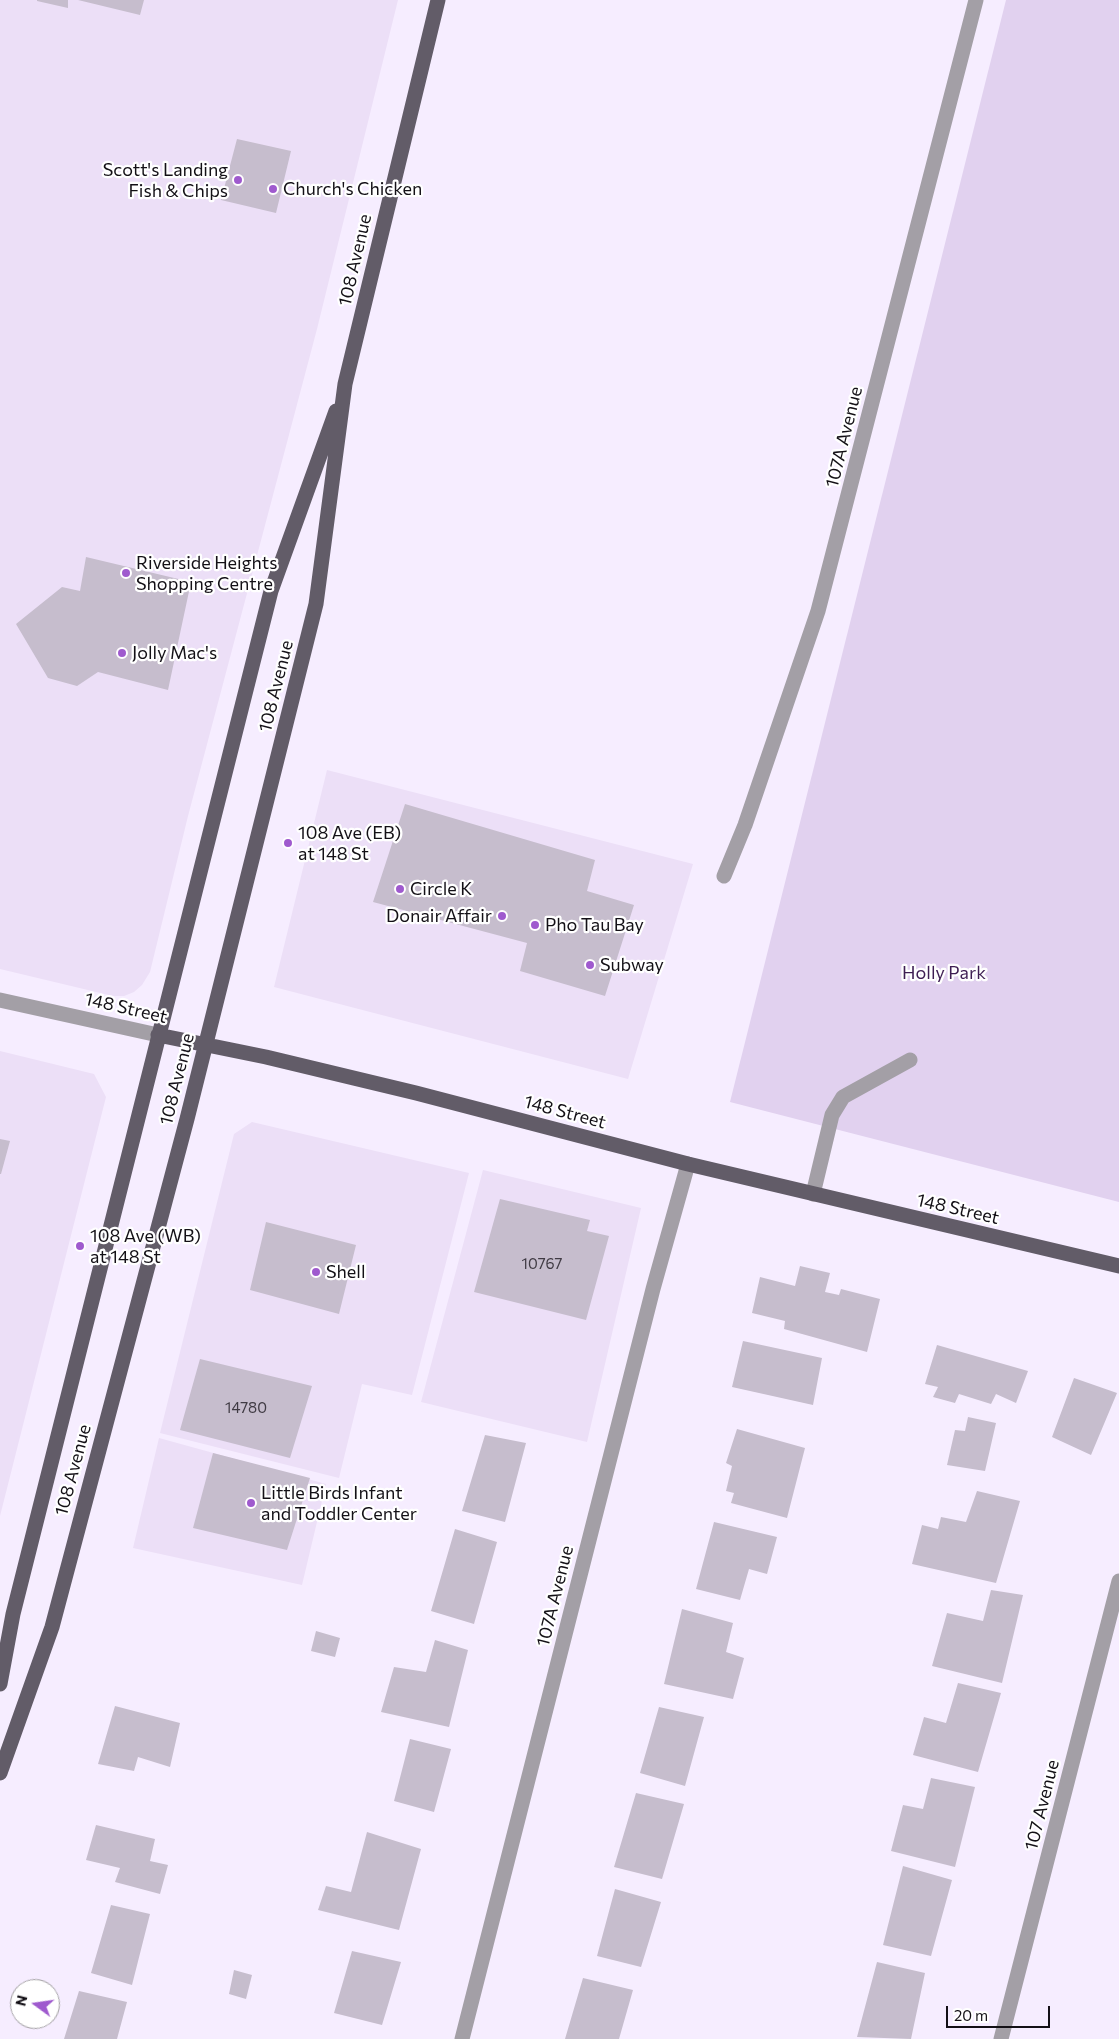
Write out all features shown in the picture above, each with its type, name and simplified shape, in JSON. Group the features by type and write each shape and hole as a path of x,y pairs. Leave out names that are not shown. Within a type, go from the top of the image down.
{"main road":[{"name":"108 Avenue","path":"0,1773 52,1627 205,1044 316,604 346,384 438,0"},
{"name":"108 Avenue","path":"0,1684 13,1614 271,591 346,384"},
{"name":"148 Street","path":"158,1035 205,1044 416,1093 688,1164 1119,1266"}],"street":[{"name":"107A Avenue","path":"724,876 745,825 818,611 976,0"},
{"name":"148 Street","path":"0,1000 158,1035"},
{"path":"813,1194 832,1115 843,1097 910,1060"},
{"name":"107A Avenue","path":"462,2039 653,1289 688,1164"},
{"name":"107 Avenue","path":"1001,2039 1119,1581"}],"shaded area":[{"name":"Riverside Heights Shopping Centre","path":"0,0 398,0 317,329 188,816 150,972 142,985 134,992 124,996 113,996 0,969"},
{"path":"327,770 693,864 628,1079 274,987"},
{"path":"0,1051 94,1074 106,1097 0,1516"},
{"path":"252,1122 469,1173 412,1395 362,1384 339,1478 160,1433 234,1134"},
{"path":"483,1170 641,1208 587,1442 421,1402"},
{"path":"159,1438 326,1484 302,1585 133,1548"}],"green space":[{"name":"Holly Park","path":"1006,0 1119,0 1119,1202 730,1102"}],"building":[{"path":"68,0 68,8 37,1"},
{"path":"78,0 144,0 140,15"},
{"path":"237,139 291,151 276,213 221,200"},
{"path":"86,557 191,582 168,690 98,672 77,686 48,678 16,624 62,587 80,591"},
{"path":"405,804 595,860 587,891 634,905 605,996 520,971 527,943 373,902"},
{"path":"0,1139 10,1141 1,1174 0,1174"},
{"path":"500,1199 590,1220 587,1231 609,1236 586,1320 474,1292"},
{"path":"266,1222 356,1245 339,1314 250,1290"},
{"path":"800,1266 830,1273 825,1292 839,1295 841,1289 880,1299 867,1352 784,1329 785,1321 752,1313 760,1277 795,1286"},
{"path":"743,1341 822,1358 813,1405 732,1387"},
{"path":"937,1345 1028,1371 1016,1403 996,1394 991,1404 959,1394 955,1403 933,1397 938,1387 925,1384"},
{"path":"200,1359 312,1386 290,1458 180,1430"},
{"path":"1074,1378 1117,1393 1091,1455 1052,1437"},
{"path":"968,1417 996,1423 985,1471 947,1465 955,1430 965,1431"},
{"path":"737,1429 805,1448 787,1518 731,1503 734,1493 726,1491 732,1466 726,1463"},
{"path":"485,1435 526,1443 505,1522 462,1511"},
{"name":"Little Birds Infant and Toddler Center","path":"213,1453 310,1478 287,1550 193,1528"},
{"path":"977,1491 1020,1501 996,1583 912,1564 922,1525 938,1529 941,1517 966,1522"},
{"path":"714,1522 777,1537 767,1574 749,1569 740,1600 696,1589"},
{"path":"455,1529 497,1542 474,1624 431,1611"},
{"path":"991,1590 1023,1595 1002,1683 932,1666 947,1613 983,1621"},
{"path":"682,1609 733,1623 726,1652 744,1658 733,1699 664,1684"},
{"path":"316,1631 340,1638 335,1657 311,1651"},
{"path":"435,1640 468,1650 449,1727 381,1712 394,1667 426,1672"},
{"path":"958,1683 1001,1693 978,1772 913,1755 924,1717 946,1723"},
{"path":"115,1706 180,1723 170,1767 138,1757 134,1771 98,1764"},
{"path":"659,1707 704,1717 685,1786 640,1773"},
{"path":"410,1739 451,1749 434,1812 394,1801"},
{"path":"931,1778 975,1787 955,1867 891,1851 903,1805 923,1809"},
{"path":"636,1793 684,1804 662,1879 614,1867"},
{"path":"96,1825 155,1839 150,1861 168,1865 160,1894 115,1882 120,1868 86,1860"},
{"path":"367,1832 421,1849 399,1930 318,1910 326,1886 351,1892"},
{"path":"903,1866 952,1880 931,1956 883,1945"},
{"path":"615,1889 661,1902 641,1967 597,1956"},
{"path":"111,1905 150,1914 132,1985 91,1973"},
{"path":"352,1951 401,1962 382,2025 334,2013"},
{"path":"877,1962 925,1973 911,2039 857,2037"},
{"path":"234,1970 252,1975 246,1999 229,1994"},
{"path":"583,1978 633,1990 619,2039 565,2039"},
{"path":"79,1991 127,2002 117,2039 64,2039"}],"place":[{"name":"Scott's Landing Fish & Chips","path":"238,180"},
{"name":"Church's Chicken","path":"273,189"},
{"name":"Riverside Heights Shopping Centre","path":"126,573"},
{"name":"Jolly Mac's","path":"122,653"},
{"name":"108 Ave (EB) at 148 St","path":"288,843"},
{"name":"Circle K","path":"400,889"},
{"name":"Donair Affair","path":"502,916"},
{"name":"Pho Tau Bay","path":"535,925"},
{"name":"Subway","path":"590,965"},
{"name":"108 Ave (WB) at 148 St","path":"80,1246"},
{"name":"Shell","path":"316,1272"},
{"name":"Little Birds Infant and Toddler Center","path":"251,1503"}]}
